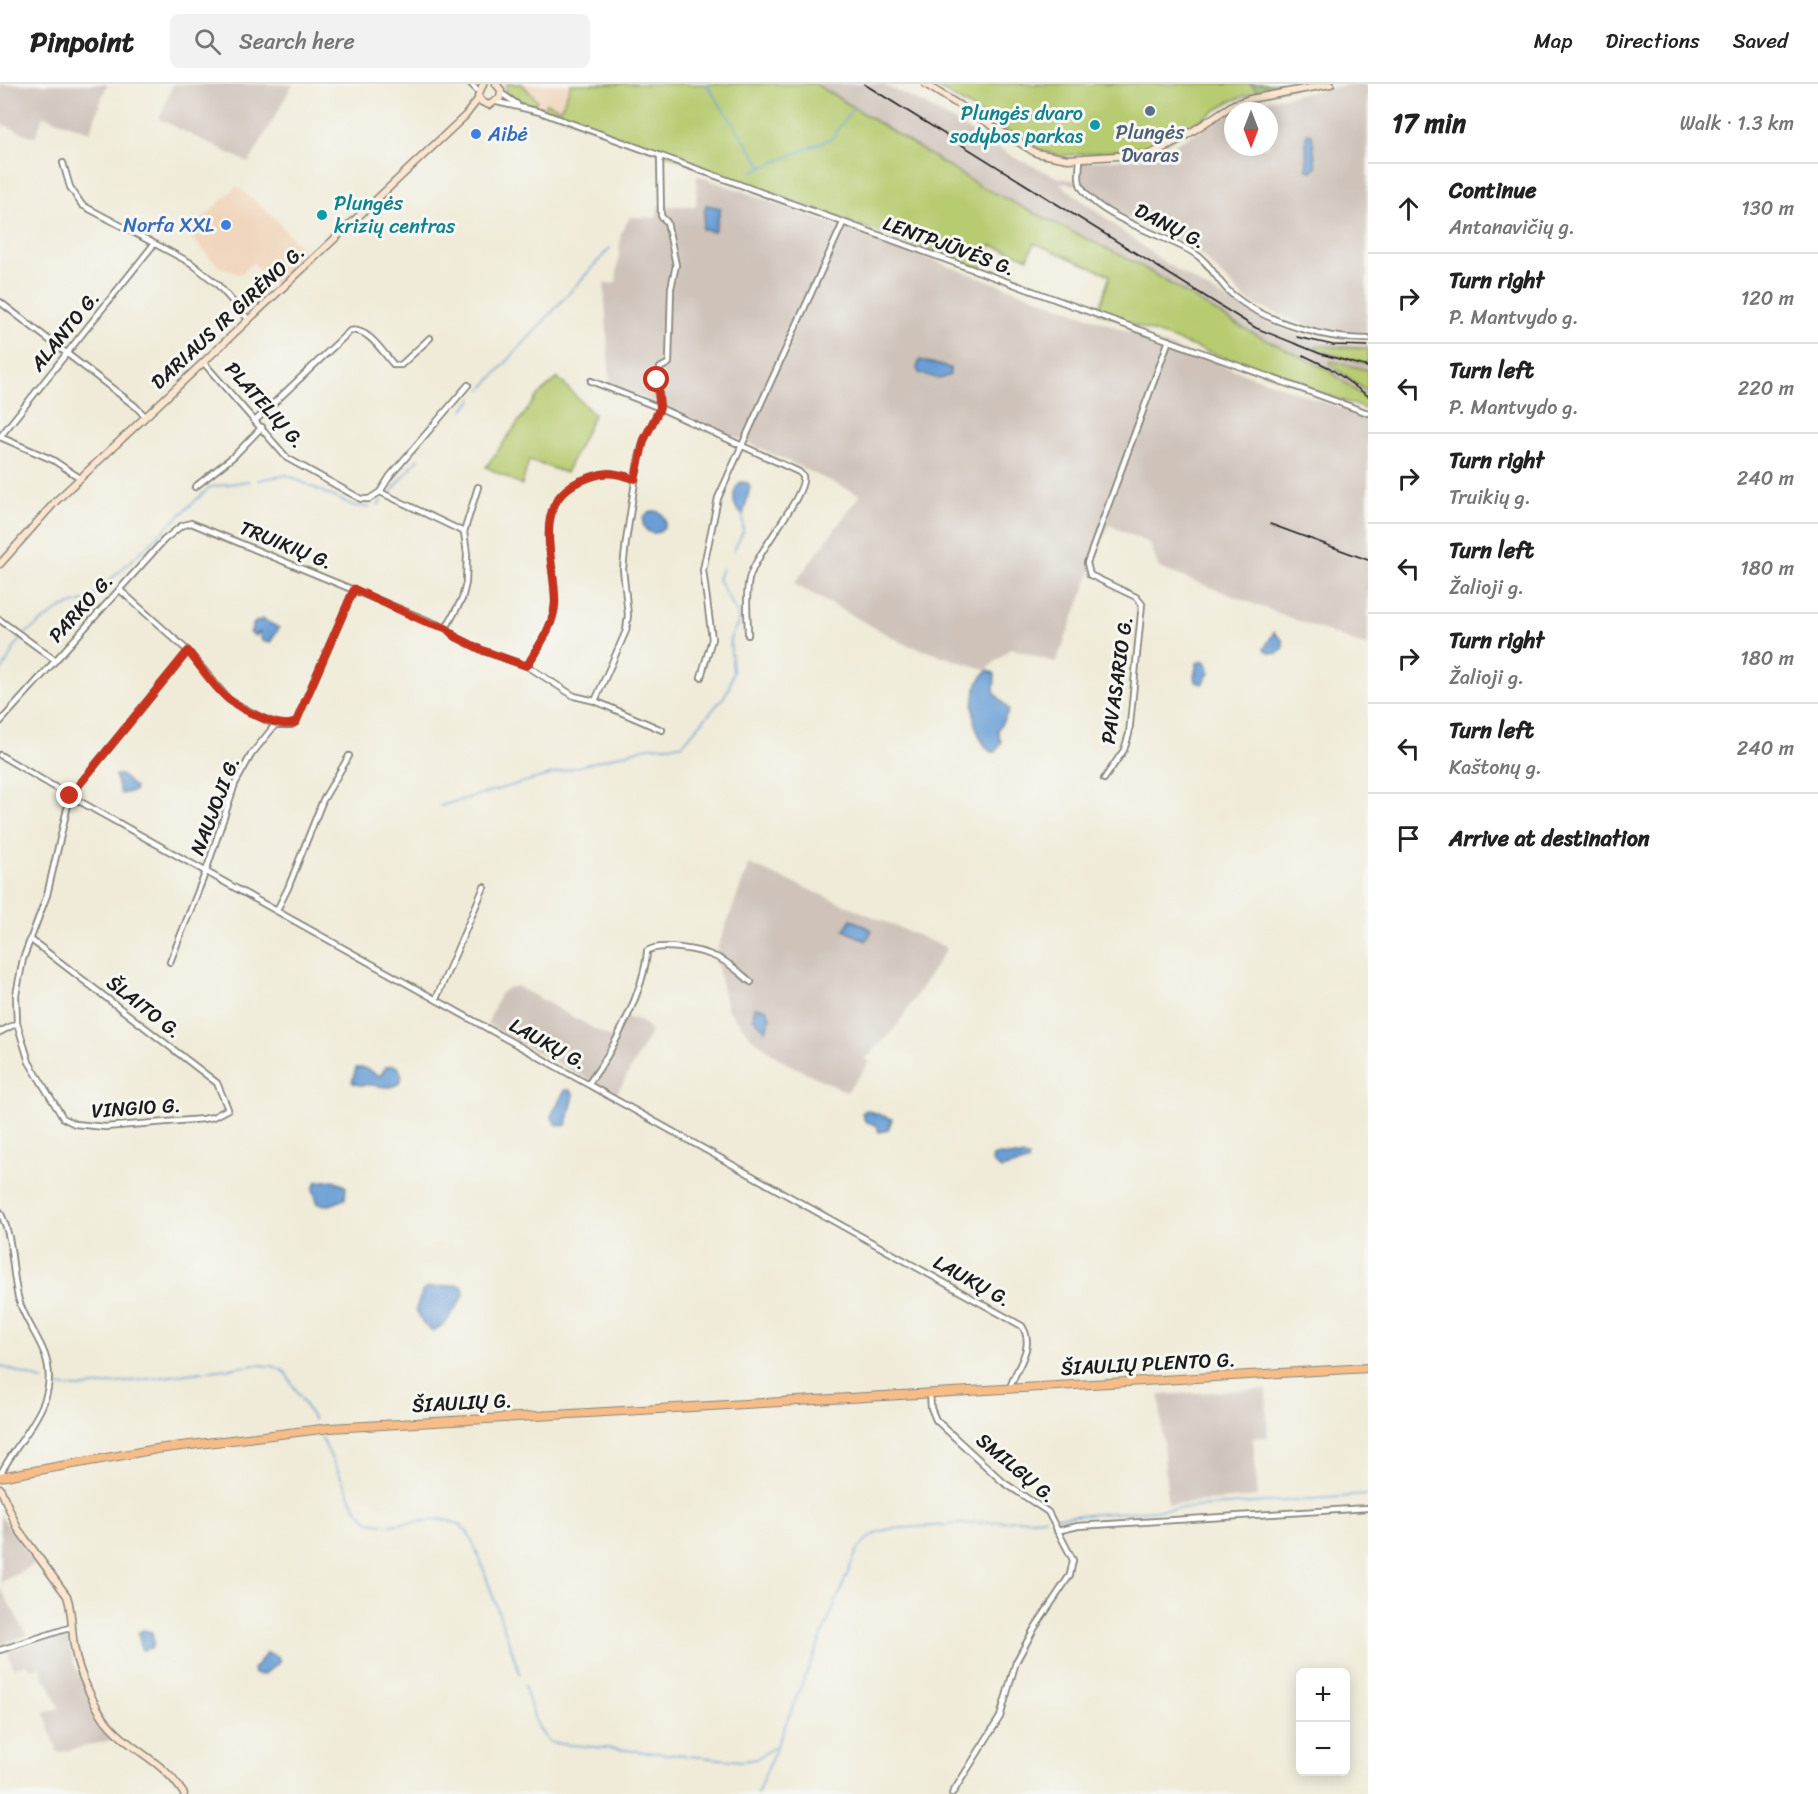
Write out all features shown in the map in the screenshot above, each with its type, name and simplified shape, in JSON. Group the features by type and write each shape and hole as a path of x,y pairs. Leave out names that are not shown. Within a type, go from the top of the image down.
{"highway":[{"name":"ŠIAULIŲ PLENTO G.","path":"930,1393 1368,1368"},
{"name":"ŠIAULIŲ G.","path":"0,1476 222,1440 330,1428 930,1393"}],"main road":[{"name":"DARIAUS IR GIRĖNO G.","path":"467,115 483,84"},
{"path":"925,84 1036,153 1056,159 1150,154 1176,142 1234,104 1331,84"},
{"path":"497,102 500,88"},
{"path":"479,95 485,104"},
{"name":"DARIAUS IR GIRĖNO G.","path":"0,564 35,521 467,115 485,104 497,102"},
{"path":"0,1488 18,1529 67,1596 79,1667 109,1725 156,1761 175,1779 184,1794"}],"street":[{"path":"471,84 479,95"},
{"name":"LENTPJŪVĖS G.","path":"500,88 519,106"},
{"name":"LENTPJŪVĖS G.","path":"497,102 519,106 660,156 1368,413"},
{"path":"595,701 626,631 628,615 623,569 635,479 644,440 660,408 657,380 660,368 669,363 671,288 676,265 667,222 662,216 660,156"},
{"name":"DANŲ G.","path":"1080,159 1079,184 1088,196 1135,226 1198,255 1210,265 1233,296 1268,315 1311,332 1368,339"},
{"path":"63,163 70,187 82,205 191,263 217,285 249,320"},
{"path":"701,677 712,639 704,586 706,554 718,498 843,223"},
{"name":"ALANTO G.","path":"0,437 154,244"},
{"path":"0,303 66,352 145,416"},
{"path":"256,420 350,331 364,333 394,365 401,365 430,338"},
{"name":"PAVASARIO G.","path":"1104,779 1125,750 1129,734 1142,604 1136,597 1090,575 1086,563 1169,340"},
{"name":"PLATELIŲ G.","path":"203,362 256,420 279,450 297,465 361,499 369,499 380,492"},
{"path":"591,381 660,408 799,472 804,483 758,559 750,577 748,635"},
{"path":"464,532 380,492 390,476 468,385"},
{"path":"195,487 234,456 262,427"},
{"path":"0,437 53,460 80,478"},
{"path":"527,666 544,638 555,603 548,524 555,504 569,487 600,473 608,471 635,479"},
{"path":"446,628 462,598 466,583 467,554 464,532 478,487"},
{"name":"TRUIKIŲ G.","path":"191,523 354,589 426,622 446,628 456,637 484,651 527,666 574,696 595,701 662,730"},
{"name":"PARKO G.","path":"0,722 164,540 181,526 191,523"},
{"path":"120,590 188,651 229,700 275,725 291,725 296,722 354,589"},
{"path":"0,620 55,660"},
{"path":"70,796 188,651"},
{"name":"NAUJOJI G.","path":"170,962 206,871 235,784 250,755 275,725"},
{"name":"LAUKŲ G.","path":"0,754 70,796 1022,1326 1026,1333 1026,1352 1010,1388"},
{"path":"277,910 323,800 349,756"},
{"name":"VINGIO G.","path":"70,796 47,895 19,976 17,1023 29,1062 63,1118 75,1124 105,1127 203,1119 213,1117 228,1109"},
{"path":"436,999 484,887"},
{"name":"ŠLAITO G.","path":"30,939 217,1083 228,1109"},
{"path":"589,1083 616,1039 642,980 646,951 653,946 663,945 717,957 751,982"},
{"path":"0,1032 17,1023"},
{"path":"0,1212 14,1256 19,1301 44,1353 50,1376 49,1389 42,1409 0,1476"},
{"name":"SMILGŲ G.","path":"930,1393 931,1408 936,1420 1003,1482 1048,1512 1073,1560 1070,1575 1016,1662 1000,1717 952,1794"},
{"path":"1057,1531 1078,1526 1368,1508"},
{"path":"0,1650 72,1627"}],"shaded area":[{"path":"0,84 107,84 90,132 43,116 35,138 0,123"},
{"path":"173,84 293,84 249,163 159,119"},
{"path":"522,84 571,84 561,109 546,104 543,109 534,106 536,100"},
{"path":"816,84 881,84 921,102 1017,159 1060,178 1077,181 1077,185 1059,183 1158,258 1206,288 1278,327 1305,337 1333,343 1368,344 1368,349 1318,346 1318,350 1368,364 1368,370 1331,361 1330,364 1368,392 1368,400 1328,370 1239,326 1136,263 978,185"},
{"path":"1350,84 1368,84 1366,335 1315,328 1257,306 1245,299 1200,253 1186,243 1121,215 1084,187 1081,178 1081,162 1152,157 1224,116 1224,156 1278,156 1278,102 1259,102"},
{"path":"697,175 1368,418 1368,647 1159,568 1150,544 1109,525 1056,663 1011,648 986,670 905,644 794,584 860,495 747,442 610,384 604,284 616,283 621,233 630,217 656,218 658,206 696,206"},
{"path":"237,186 274,217 310,259 277,288 253,263 240,274 219,267 187,233"},
{"path":"749,864 947,948 896,1027 865,1059 870,1062 847,1092 784,1062 752,1038 727,1009 715,955"},
{"path":"517,986 611,1038 622,1018 637,1019 646,1025 651,1033 616,1095 487,1024 500,994 508,988"},
{"path":"1266,1389 1268,1437 1253,1438 1258,1497 1168,1504 1159,1395"},
{"path":"0,1518 35,1564 0,1583"},
{"path":"0,1587 27,1635 0,1645"},
{"path":"66,1633 74,1664 105,1723 119,1738 58,1753 44,1712 59,1708 48,1682 45,1681 40,1667 31,1669 28,1664 13,1668 8,1650"}],"green space":[{"path":"506,84 522,84 537,100 534,106 506,95"},
{"path":"571,84 816,84 978,185 1136,263 1239,326 1328,370 1368,400 1368,410 1098,312 1110,275 1034,243 1028,258 991,245 981,270 543,109 546,103 561,109"},
{"name":"Plungės dvaro sodybos parkas","path":"932,84 1307,84 1224,102 1224,105 1170,140 1152,148 1060,156 1039,150"},
{"path":"1250,84 1307,84 1259,93"},
{"path":"1315,347 1368,349 1368,364 1318,350"},
{"path":"1331,361 1368,370 1368,392 1330,364"},
{"path":"558,378 594,415 566,473 529,460 522,485 486,467 538,395"}],"water":[{"path":"1308,133 1312,134 1316,167 1313,171 1307,170 1306,136"},
{"path":"706,205 721,208 714,232 702,229"},
{"path":"920,360 950,368 950,375 940,379 919,373 917,368"},
{"path":"741,482 748,483 750,487 743,515 736,508 734,499 735,490"},
{"path":"654,511 662,514 665,522 662,530 654,533 646,530 643,522 646,514"},
{"path":"262,619 279,628 270,643 262,641 259,632 256,636 250,633 254,623"},
{"path":"1274,632 1283,641 1283,649 1278,653 1270,653 1264,649"},
{"path":"1203,661 1207,663 1210,672 1202,684 1196,682 1194,677 1197,663"},
{"path":"988,670 995,674 994,692 1009,710 998,730 1001,743 996,752 991,752 984,744 975,723 973,711 976,688"},
{"path":"115,775 121,775 135,788 134,791 121,794"},
{"path":"851,919 872,930 866,941 844,930"},
{"path":"755,1007 767,1009 770,1018 766,1031 753,1017"},
{"path":"393,1065 399,1068 402,1077 396,1085 385,1087 359,1085 352,1082 356,1068 364,1068 380,1076 386,1067"},
{"path":"565,1090 570,1090 574,1095 567,1124 563,1126 556,1124 551,1116"},
{"path":"866,1110 892,1119 888,1130 879,1132 877,1126 865,1121 862,1113"},
{"path":"993,1156 1029,1157 1028,1162 1001,1169 992,1162"},
{"path":"334,1180 346,1187 345,1199 330,1205 318,1204 313,1189 316,1182"},
{"path":"457,1285 463,1287 464,1295 445,1324 433,1331 423,1324 416,1309 422,1292 426,1288"},
{"path":"143,1630 152,1632 154,1643 151,1648 142,1650 138,1633"},
{"path":"267,1653 278,1656 280,1662 263,1675 254,1674 253,1669"}],"waterway":[{"path":"706,84 763,167"},
{"path":"752,172 832,138 853,108"},
{"path":"482,389 610,248"},
{"path":"463,410 473,399"},
{"path":"391,492 418,459"},
{"path":"258,480 287,475 336,498"},
{"path":"26,633 61,608 90,599 210,487 249,481"},
{"path":"339,499 354,506 370,507"},
{"path":"378,505 382,500"},
{"path":"733,552 743,532 743,515"},
{"path":"440,806 648,747 682,745 723,698 729,688 733,672 730,639 738,623 738,615 718,579 722,568"},
{"path":"0,674 19,640"},
{"path":"56,1386 79,1388 256,1365 273,1366 285,1372 314,1420"},
{"path":"0,1366 44,1381"},
{"path":"321,1437 355,1506 369,1522 389,1525 442,1519 459,1524 467,1531 480,1559 520,1674"},
{"path":"1057,1517 1368,1495"},
{"path":"524,1684 537,1724 545,1738 551,1743 742,1761 756,1759 777,1745 856,1553 866,1540 889,1529 1045,1518"},
{"path":"757,1794 776,1748"}],"railway":[{"path":"864,84 1256,328 1321,354 1368,367"},
{"path":"1297,337 1333,345 1368,346"},
{"path":"1303,355 1330,368 1368,396"},
{"path":"1270,524 1368,560"}],"place":[{"name":"Plungės Dvaras","path":"1150,111"},
{"name":"Plungės dvaro sodybos parkas","path":"1095,125"},
{"name":"Aibė","path":"476,134"},
{"name":"Plungės krizių centras","path":"322,215"},
{"name":"Norfa XXL","path":"226,225"}],"route":[{"path":"70,796 188,651 229,700 275,725 291,725 296,722 326,658 354,589 426,622 446,628 456,637 484,651 527,666 544,638 555,603 548,524 550,514 561,494 569,487 600,473 614,472 635,479 644,440 660,408 657,380"}]}
